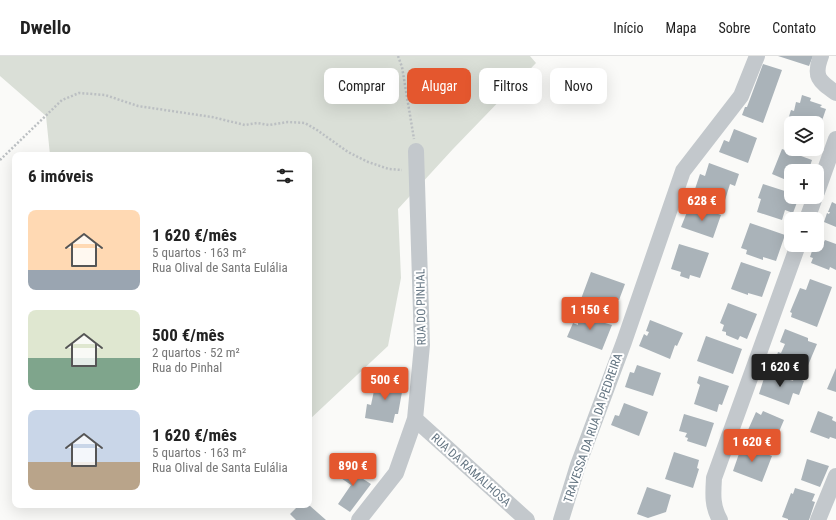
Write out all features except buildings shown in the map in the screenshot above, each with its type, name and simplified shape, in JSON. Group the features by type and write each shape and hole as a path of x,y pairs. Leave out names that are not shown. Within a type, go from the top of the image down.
{"street":[{"name":"TRAVESSA DA RUA DA PEDREIRA","path":"561,520 578,465 624,342 683,171 741,96 757,56"},
{"path":"821,56 816,72 818,77 836,93"},
{"path":"824,172 836,139"},
{"name":"RUA DO PINHAL","path":"359,520 396,473 414,419 422,345 416,156"},
{"path":"720,520 715,511 713,496 714,478 795,252"},
{"name":"RUA DA RAMALHOSA","path":"414,419 527,520"},
{"path":"818,520 836,476"}],"path":[{"path":"0,160 62,100 79,93 105,95 138,106 212,117 245,125 257,123 269,125 288,122 305,123 348,152 368,162 389,169 404,170 416,156 402,67 398,56"}],"shaded area":[{"path":"0,56 530,56 536,63 531,68 479,68 479,104 496,104 398,209 401,278 388,346 312,417 312,152 50,152 46,116 0,76"}]}
